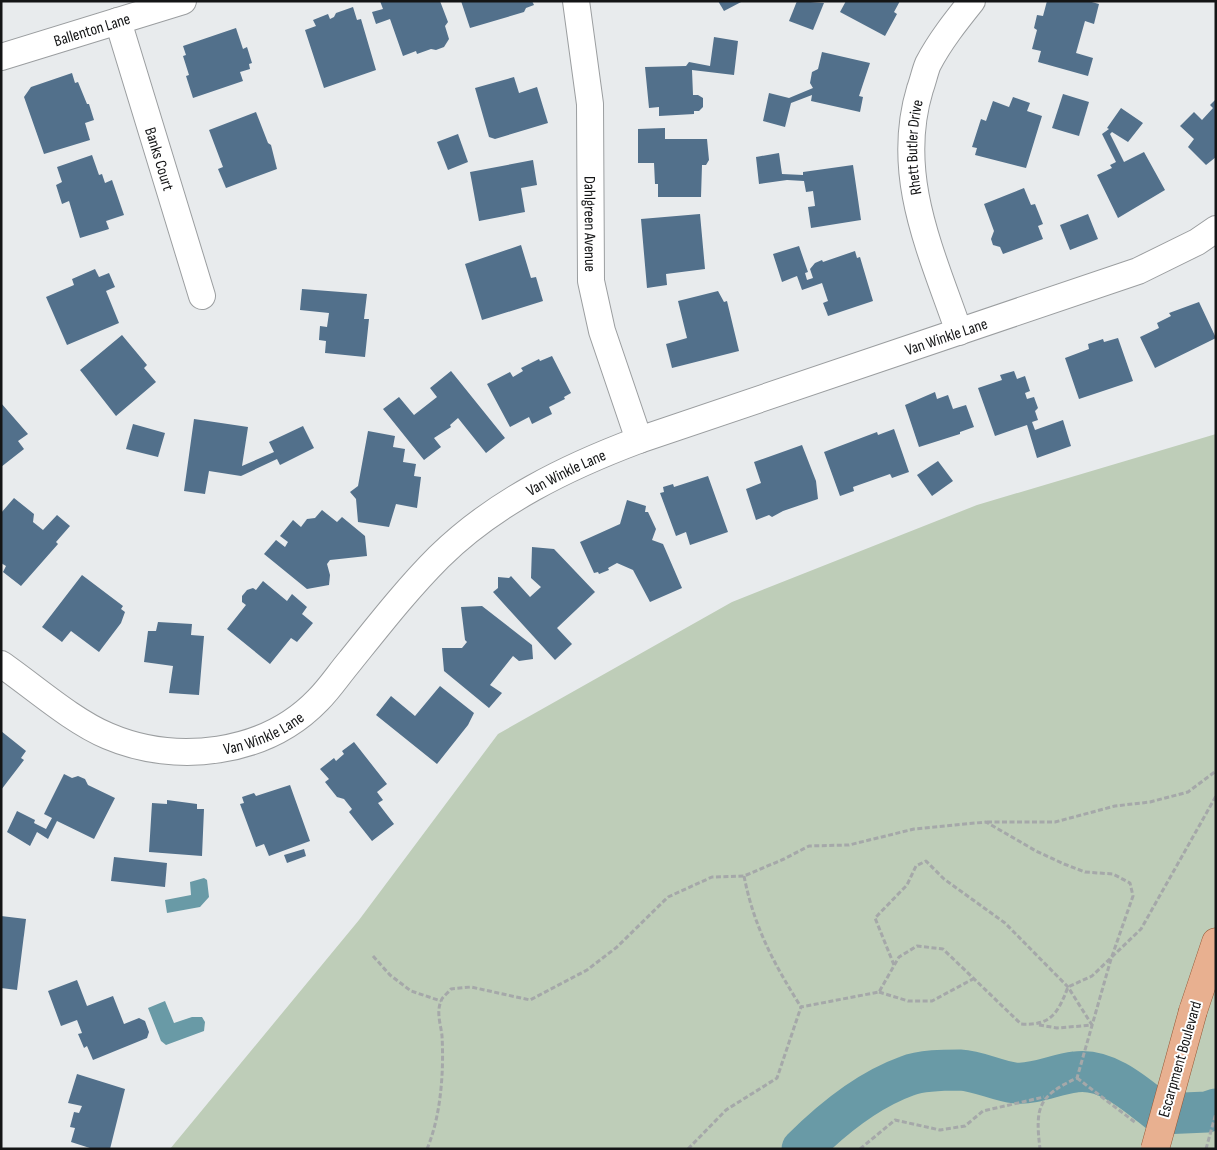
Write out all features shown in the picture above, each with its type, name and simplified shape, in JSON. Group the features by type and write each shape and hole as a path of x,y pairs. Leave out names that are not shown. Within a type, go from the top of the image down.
{"main road":[{"name":"Escarpment Boulevard","path":"1149,1139 1216,942"}],"street":[{"name":"Ballenton Lane","path":"1,57 183,1"},
{"name":"Dahlgreen Avenue","path":"576,1 590,104 591,281 602,331 639,440"},
{"name":"Rhett Butler Drive","path":"959,332 921,220 910,167 910,145 912,121 928,65 941,40 972,1"},
{"name":"Banks Court","path":"118,21 202,296"},
{"name":"Van Winkle Lane","path":"1,664 87,725 128,743 167,752 196,752 241,744 283,726 317,701 415,582 441,556 492,514 529,490 590,458 639,440 1138,271 1197,242 1216,229"}],"path":[{"path":"427,1149 437,1108 440,1077 442,1036 439,1018 441,1001 451,990 470,987 530,1000 587,970 616,947 668,898 712,877 744,876 809,846 849,845 914,829 986,822 1055,822 1115,806 1150,802 1188,792 1216,771"},
{"path":"1037,1025 1052,1018 1061,1004 1068,987 1092,976 1141,928 1216,796"},
{"path":"860,1149 895,1120 940,1130 965,1126 983,1111 1045,1096 1056,1088 1077,1078 1110,959 1134,896 1130,883 1113,874 1085,872 1064,864 1036,851 986,822"},
{"path":"894,966 875,918 907,885 916,866 926,861 944,879 1005,923 1068,987 1093,1025"},
{"path":"744,876 750,908 776,966 801,1007"},
{"path":"879,992 899,957 917,946 943,949 1021,1024 1057,1028 1093,1025"},
{"path":"373,956 390,975 411,991 441,1001"},
{"path":"801,1007 879,992 908,1000 932,1001 974,978"},
{"path":"688,1149 726,1110 777,1078 801,1007"},
{"path":"1077,1078 1106,1098 1149,1139"},
{"path":"1040,1149 1037,1124 1045,1096"},
{"path":"1206,1149 1216,1113"}],"green space":[{"path":"1216,434 1216,1149 170,1149 359,920 498,734 732,602 977,505"}],"water":[{"path":"204,878 207,880 209,897 200,907 167,913 165,900 191,895 190,882"},
{"path":"165,1001 174,1023 192,1017 202,1017 205,1022 204,1031 166,1045 161,1041 148,1008"}],"building":[{"path":"380,1 440,1 448,22 445,26 449,39 444,47 417,54 416,51 403,56 390,19 376,24 372,12 383,9"},
{"path":"461,1 532,1 534,5 526,8 524,12 470,28"},
{"path":"718,1 743,1 724,11"},
{"path":"797,1 824,3 813,30 789,21"},
{"path":"846,1 900,1 894,12 897,14 885,36 840,12"},
{"path":"1047,1 1088,1 1099,4 1094,24 1085,21 1076,53 1093,58 1088,76 1038,62 1041,51 1032,49 1037,30 1034,28 1037,15 1043,16"},
{"path":"353,7 357,20 361,19 376,70 324,88 305,30 316,26 313,20 328,14 330,19 336,13"},
{"path":"236,28 243,49 247,47 252,63 249,64 250,69 240,72 243,81 193,98 186,76 189,75 183,56 186,55 183,46"},
{"path":"714,37 738,41 734,75 692,70 693,95 703,98 703,107 699,111 694,111 694,114 659,116 659,107 649,108 645,67 686,66 689,62 710,66"},
{"path":"822,52 870,63 859,96 863,97 860,112 811,101 812,95 791,103 785,127 763,121 769,93 789,98 813,88 810,83 812,72 818,69"},
{"path":"72,73 75,83 78,82 87,104 89,104 94,120 85,123 90,140 44,154 24,97 31,87"},
{"path":"514,77 519,93 537,87 548,123 495,139 489,137 475,88"},
{"path":"1063,94 1089,102 1079,136 1052,128"},
{"path":"1013,97 1030,103 1027,111 1042,116 1026,168 975,155 977,148 972,147 981,119 986,121 993,101 1009,107"},
{"path":"1216,99 1216,157 1206,165 1188,147 1194,139 1180,126 1194,112 1202,120 1213,108 1210,105"},
{"path":"1121,108 1143,123 1128,142 1112,132 1110,134 1124,162 1144,152 1165,190 1118,218 1097,175 1112,168 1110,165 1116,162 1102,134 1109,129 1107,128"},
{"path":"256,112 268,143 271,145 277,169 226,188 218,169 223,167 209,130"},
{"path":"665,128 665,139 707,139 709,160 706,165 702,165 701,197 658,197 658,184 655,184 654,163 638,163 638,129"},
{"path":"458,134 468,162 448,170 437,142"},
{"path":"779,153 782,174 803,175 803,172 853,165 861,220 811,228 808,207 815,206 813,191 806,192 804,181 787,180 759,184 756,157"},
{"path":"92,155 99,175 102,174 105,183 112,180 124,215 106,221 109,229 80,238 69,201 62,204 56,185 62,182 57,167"},
{"path":"533,160 537,185 521,188 525,212 479,221 470,172"},
{"path":"1024,188 1031,205 1035,204 1043,224 1038,226 1043,239 1003,254 1000,247 993,245 991,239 994,231 984,204"},
{"path":"700,214 705,269 666,274 667,285 647,288 641,219"},
{"path":"1088,214 1098,239 1070,250 1060,225"},
{"path":"521,245 531,278 536,277 543,301 482,320 465,264"},
{"path":"799,246 808,272 805,273 807,280 813,278 810,269 815,263 855,251 857,258 860,257 873,301 828,316 823,303 828,301 822,283 802,290 797,276 782,282 773,254"},
{"path":"95,269 99,277 109,273 115,287 106,291 119,323 67,345 46,297 74,285 72,279"},
{"path":"302,289 367,294 364,319 369,319 365,357 325,353 326,341 319,340 320,326 327,327 329,313 300,310"},
{"path":"718,291 724,302 727,301 739,351 672,368 666,344 687,338 678,301"},
{"path":"1199,302 1216,338 1155,368 1140,337 1159,328 1157,323 1171,316 1169,313"},
{"path":"122,335 147,365 144,368 156,382 116,416 80,370"},
{"path":"1118,338 1133,381 1079,399 1065,358 1089,349 1088,344 1103,339 1104,342"},
{"path":"552,356 571,393 564,397 565,399 549,407 552,414 532,424 529,417 510,427 487,384 510,372 513,377 523,371 521,368 539,359 540,361"},
{"path":"451,371 505,438 486,453 458,418 450,425 451,427 434,438 441,447 424,460 383,409 399,397 414,415 437,397 430,388"},
{"path":"1014,371 1017,379 1025,376 1030,391 1025,393 1027,399 1034,397 1038,408 1035,411 1038,420 1032,422 1035,430 1063,420 1071,446 1037,458 1027,425 995,436 978,388 1002,380 1000,375"},
{"path":"935,392 937,399 948,395 953,409 966,405 974,427 960,432 960,434 919,447 905,405"},
{"path":"1,403 28,434 18,441 24,449 1,467"},
{"path":"194,419 248,427 242,466 274,452 269,442 303,426 314,448 280,465 277,459 241,476 209,471 205,494 184,491"},
{"path":"133,424 165,433 158,457 126,449"},
{"path":"894,429 909,472 892,478 890,474 853,487 854,491 840,496 824,452 877,432 878,435"},
{"path":"368,431 395,436 393,447 405,449 403,462 416,464 414,476 421,477 417,508 396,504 389,527 358,522 356,499 350,492 358,486"},
{"path":"802,445 816,481 818,499 783,511 772,517 769,515 756,520 746,489 761,483 754,462"},
{"path":"938,461 953,481 932,496 917,475"},
{"path":"708,476 728,532 690,545 686,532 676,536 660,493 664,492 663,487 673,484 674,487"},
{"path":"14,498 34,514 33,522 43,530 57,515 70,526 56,542 58,544 21,586 3,572 6,566 1,563 1,513"},
{"path":"627,500 646,506 645,512 648,512 656,529 652,540 663,544 682,588 650,602 633,570 617,563 608,568 609,570 599,574 598,572 594,573 580,542 620,524"},
{"path":"322,510 337,522 342,517 365,536 367,556 330,560 327,564 330,575 329,585 307,589 264,554 276,540 285,547 288,542 280,536 293,520 301,527 307,519 315,518"},
{"path":"532,547 554,549 595,592 557,628 572,644 555,660 493,592 498,588 498,577 509,578 511,576 530,597 541,587 531,578"},
{"path":"82,575 123,606 121,609 125,612 121,623 99,652 71,631 62,642 42,627"},
{"path":"263,581 287,601 292,594 307,607 302,614 313,623 297,642 291,638 270,664 227,629 246,605 242,602 242,596 247,590 253,588 256,590"},
{"path":"482,606 532,645 533,659 519,661 513,656 490,685 502,693 489,708 444,671 442,648 462,648 467,642 465,640 461,607"},
{"path":"158,622 192,624 191,635 204,636 199,695 169,693 173,666 144,662 148,631 156,631"},
{"path":"440,686 474,713 468,725 437,764 376,715 391,696 415,716"},
{"path":"1,731 26,751 21,758 24,760 1,790"},
{"path":"354,742 387,784 377,792 383,800 378,803 394,824 372,841 349,812 352,809 344,799 337,797 325,782 329,779 320,769 334,758 336,761 344,754 342,751"},
{"path":"64,774 72,778 78,776 85,779 88,785 115,798 94,839 57,821 48,839 37,832 30,846 7,832 17,811 35,820 34,823 46,829 52,818 44,814"},
{"path":"290,785 310,841 269,856 264,844 256,847 240,804 244,803 242,797 254,793 256,796"},
{"path":"167,800 197,804 197,809 204,809 202,856 149,852 152,803 167,804"},
{"path":"304,849 306,856 287,863 284,855"},
{"path":"114,857 167,863 165,887 111,881"},
{"path":"1,916 26,919 17,990 1,988"},
{"path":"77,980 87,1006 113,996 124,1024 139,1018 145,1021 149,1032 147,1038 93,1060 87,1046 84,1048 78,1034 82,1033 77,1020 61,1026 48,991"},
{"path":"77,1074 125,1089 110,1149 93,1149 71,1142 75,1128 70,1127 74,1112 79,1113 82,1106 68,1103"}],"waterway":[{"path":"802,1149 825,1127 878,1089 907,1076 933,1071 967,1071 1015,1083 1038,1081 1068,1073 1087,1072 1099,1074 1121,1084 1161,1114 1207,1112 1216,1109"}]}
